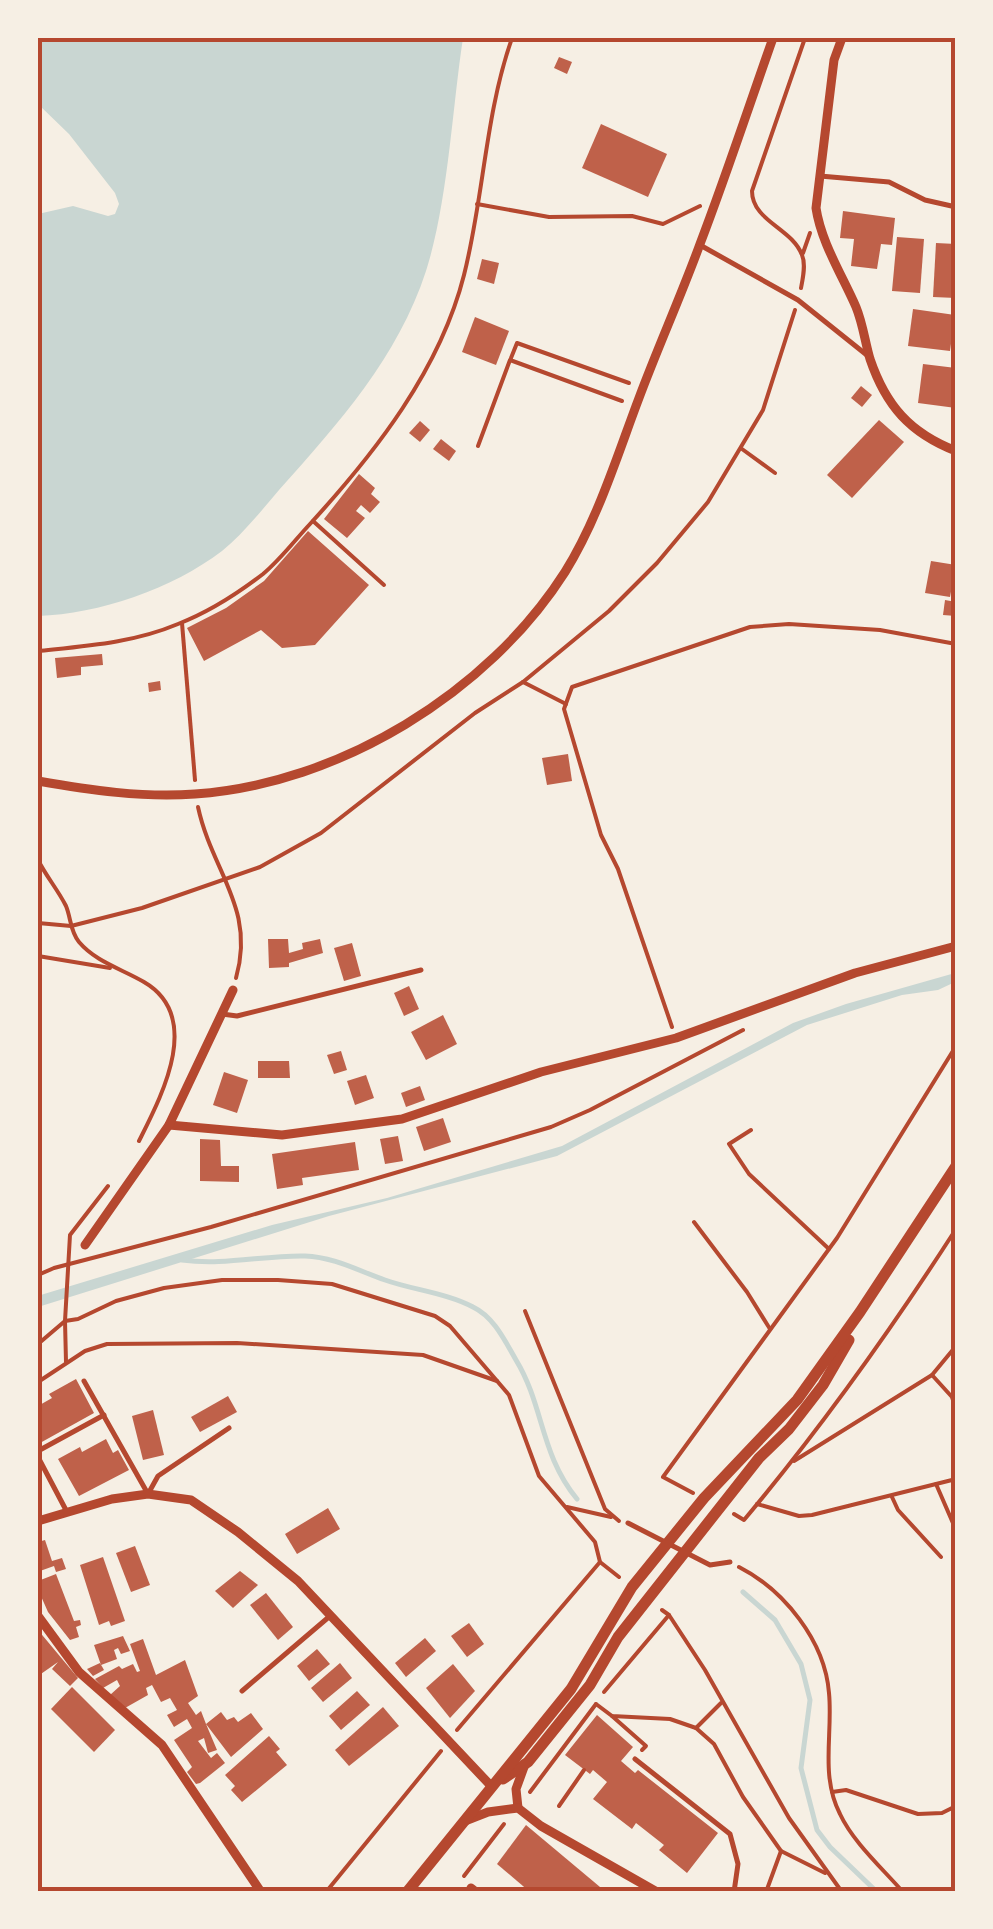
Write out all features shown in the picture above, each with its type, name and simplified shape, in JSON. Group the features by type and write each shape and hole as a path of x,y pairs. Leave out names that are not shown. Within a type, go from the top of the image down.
{"street":[{"path":"38,781 96,791 196,794 294,774 377,741 482,669 529,620 566,571 595,514 700,244 773,38"},
{"path":"842,38 834,60 816,208 818,226 858,312 870,358 890,402 912,429 956,451"},
{"path":"169,1125 282,1135 402,1120 542,1072 676,1038 854,973 956,946"},
{"path":"84,1245 169,1125 233,990"},
{"path":"407,1892 571,1690 621,1603 668,1542 797,1400 956,1166"},
{"path":"518,1808 516,1788 528,1762 590,1684 618,1637 684,1552 823,1385 860,1312"},
{"path":"38,1521 112,1499 148,1494 191,1500 238,1532 298,1582 492,1787"},
{"path":"38,1616 79,1672 162,1745 261,1892"},
{"path":"492,1787 528,1762"},
{"path":"464,1821 488,1812 518,1808 541,1826 657,1892"}],"lane":[{"path":"820,176 890,182 925,200 956,207"},
{"path":"700,244 809,307 870,358"},
{"path":"222,1014 238,1016 421,970"},
{"path":"84,1381 148,1494"},
{"path":"68,1513 38,1454 104,1415"},
{"path":"148,1494 158,1476 229,1428"},
{"path":"628,1524 710,1565 730,1562"},
{"path":"242,1691 330,1616"},
{"path":"635,1759 730,1834 738,1864 734,1892"}],"path":[{"path":"38,650 104,645 151,635 228,599 266,571 374,445 432,360 451,319 465,273 496,89 512,38"},
{"path":"801,288 803,255 788,236 755,208 752,191 805,38"},
{"path":"763,120 773,125"},
{"path":"477,204 549,217 632,216 654,224 663,224 704,206"},
{"path":"478,446 516,343 643,388"},
{"path":"510,360 636,406"},
{"path":"742,450 775,473"},
{"path":"312,521 384,586"},
{"path":"182,623 195,785"},
{"path":"676,1038 591,801 564,708 572,687 750,627 790,624 880,630 956,644"},
{"path":"523,682 566,704"},
{"path":"198,807 207,841 242,925 242,954 233,990"},
{"path":"38,860 66,906 76,940 158,993 172,1025 176,1045 172,1069 132,1154"},
{"path":"38,956 114,968"},
{"path":"38,1276 551,1127 752,1025 767,1004"},
{"path":"698,1495 662,1477 829,1248 956,1046"},
{"path":"751,1130 729,1144 748,1174 829,1248"},
{"path":"66,1362 69,1243 74,1228 110,1183"},
{"path":"694,1222 747,1292 770,1330"},
{"path":"734,1514 744,1520 791,1463 859,1373 956,1228"},
{"path":"38,1344 66,1318 78,1319 116,1301 164,1288 222,1280 332,1284 435,1316 450,1326 498,1381 518,1414 540,1476 595,1542 600,1562 624,1581"},
{"path":"524,1311 611,1517"},
{"path":"38,1382 66,1362 107,1344 238,1343 423,1355 498,1381"},
{"path":"791,1463 932,1374 956,1346"},
{"path":"932,1374 952,1397 956,1409"},
{"path":"757,1504 800,1516 956,1479"},
{"path":"936,1484 956,1530"},
{"path":"892,1497 898,1510 941,1557"},
{"path":"566,1506 628,1524"},
{"path":"454,1734 600,1562"},
{"path":"730,1562 752,1573 780,1596 813,1640 830,1694 828,1765 840,1816 903,1892"},
{"path":"662,1610 705,1670 790,1818 842,1892"},
{"path":"530,1792 669,1615"},
{"path":"696,1728 721,1703"},
{"path":"596,1704 646,1746 635,1759"},
{"path":"612,1716 670,1719 696,1728 714,1744 743,1797 781,1851 828,1874"},
{"path":"326,1892 441,1751"},
{"path":"559,1806 584,1770"},
{"path":"832,1792 846,1790 918,1814 942,1813 956,1806"},
{"path":"461,1880 508,1819"},
{"path":"766,1892 781,1851"}],"shaded area":[{"path":"38,38 463,38 444,186 426,271 400,332 364,388 259,514 202,565 158,588 110,605 38,616 38,214 73,206 108,216 115,214 119,204 115,193 69,134 38,104"},
{"path":"955,973 955,982 938,990 902,995 807,1025 557,1156 329,1216 38,1307 38,1296 44,1294 272,1225 387,1198 562,1146 793,1023"}],"building":[{"path":"559,57 572,62 567,74 554,68"},
{"path":"601,124 667,154 648,197 582,168"},
{"path":"843,211 895,218 892,245 881,244 877,269 851,266 854,239 840,238"},
{"path":"897,237 924,239 920,293 892,291"},
{"path":"936,243 956,244 956,298 933,297"},
{"path":"482,259 499,263 494,284 477,279"},
{"path":"913,309 955,315 950,351 908,346"},
{"path":"475,317 509,331 496,365 462,352"},
{"path":"923,364 956,368 956,408 918,403"},
{"path":"861,386 872,395 862,407 851,398"},
{"path":"879,420 904,442 852,498 827,475"},
{"path":"420,421 430,430 420,442 409,433"},
{"path":"441,439 456,451 449,461 433,449"},
{"path":"359,474 375,488 371,494 380,502 370,513 361,505 356,511 365,518 347,538 324,519"},
{"path":"308,531 369,585 315,645 282,648 261,630 204,661 187,628 226,608 264,581"},
{"path":"931,561 956,565 950,597 925,593"},
{"path":"945,600 956,602 956,616 943,615"},
{"path":"102,654 103,665 81,667 81,675 57,678 55,658"},
{"path":"160,681 161,690 149,692 148,683"},
{"path":"568,754 572,781 547,785 542,758"},
{"path":"268,939 288,939 289,953 303,949 302,943 320,939 323,953 289,963 289,967 269,968"},
{"path":"352,943 361,976 344,981 334,948"},
{"path":"409,986 419,1009 404,1016 394,993"},
{"path":"443,1015 457,1044 426,1060 411,1032"},
{"path":"341,1051 347,1070 334,1074 327,1055"},
{"path":"258,1061 289,1061 290,1078 258,1078"},
{"path":"224,1072 248,1080 237,1113 213,1105"},
{"path":"366,1075 374,1098 355,1105 347,1081"},
{"path":"420,1086 425,1100 406,1107 401,1093"},
{"path":"443,1118 451,1142 424,1151 416,1127"},
{"path":"398,1136 403,1161 385,1164 380,1139"},
{"path":"200,1139 220,1140 221,1166 239,1166 239,1182 200,1181"},
{"path":"355,1142 359,1170 302,1178 303,1185 277,1189 272,1154"},
{"path":"76,1379 94,1413 40,1443 38,1406 52,1398 49,1394"},
{"path":"228,1396 237,1412 200,1432 191,1417"},
{"path":"153,1410 164,1455 143,1460 132,1416"},
{"path":"106,1439 113,1453 118,1450 129,1470 79,1496 58,1459"},
{"path":"328,1508 340,1529 297,1554 285,1534"},
{"path":"45,1540 52,1561 62,1558 66,1569 56,1572 54,1566 40,1571 38,1542"},
{"path":"135,1546 150,1585 131,1592 116,1553"},
{"path":"103,1557 125,1621 111,1626 109,1621 99,1625 80,1565"},
{"path":"240,1571 258,1585 233,1608 215,1591"},
{"path":"56,1574 74,1621 80,1620 81,1625 76,1627 79,1637 70,1640 38,1595 38,1581"},
{"path":"266,1593 293,1627 278,1640 250,1605"},
{"path":"469,1623 484,1644 467,1657 451,1636"},
{"path":"38,1630 78,1678 70,1686 52,1669 58,1662 38,1676"},
{"path":"123,1636 130,1651 121,1654 118,1648 114,1650 117,1659 101,1665 94,1645"},
{"path":"425,1638 436,1651 406,1677 395,1663"},
{"path":"143,1639 156,1675 185,1660 198,1696 188,1703 196,1715 201,1711 217,1750 208,1753 204,1738 198,1741 211,1758 217,1753 225,1763 200,1783 196,1784 187,1772 192,1767 174,1740 192,1728 187,1719 174,1727 167,1715 177,1710 170,1698 161,1702 152,1685 146,1688 148,1695 125,1708 110,1695 120,1686 117,1680 103,1688 95,1679 119,1666 122,1669 133,1664 140,1671 130,1644"},
{"path":"317,1649 330,1664 309,1681 297,1666"},
{"path":"100,1663 104,1670 93,1676 87,1669"},
{"path":"340,1663 352,1678 323,1702 311,1688"},
{"path":"453,1664 475,1691 450,1718 426,1688"},
{"path":"72,1687 115,1730 94,1752 51,1709"},
{"path":"357,1691 370,1705 341,1730 329,1716"},
{"path":"383,1707 399,1726 349,1766 335,1750"},
{"path":"221,1712 227,1720 234,1717 238,1722 251,1713 263,1729 231,1757 206,1724"},
{"path":"597,1715 633,1747 621,1761 718,1833 687,1873 659,1850 664,1845 636,1823 632,1829 593,1799 607,1782 565,1755"},
{"path":"269,1736 287,1765 242,1802 225,1775"},
{"path":"526,1825 606,1892 530,1892 497,1864"}],"waterway":[{"path":"182,1260 316,1257 452,1298 480,1311 498,1330 525,1377 556,1465 577,1499"},
{"path":"743,1592 775,1620 801,1664 810,1700 801,1768 817,1830 877,1892"}]}
